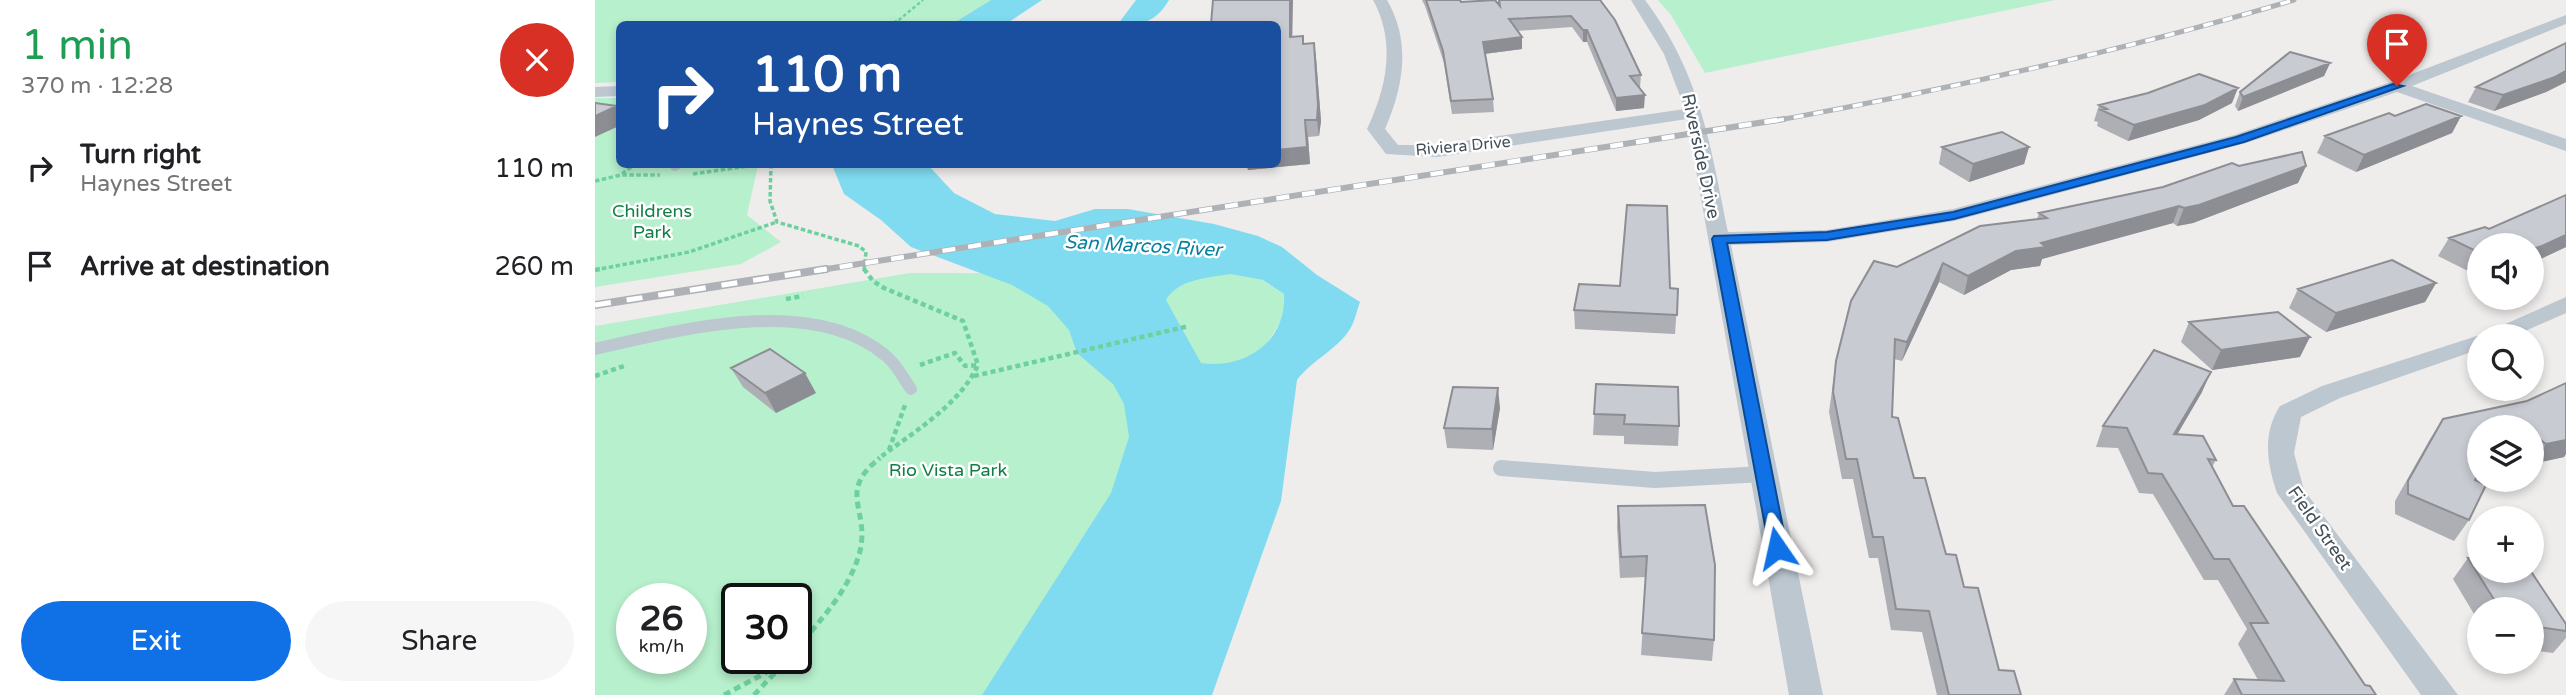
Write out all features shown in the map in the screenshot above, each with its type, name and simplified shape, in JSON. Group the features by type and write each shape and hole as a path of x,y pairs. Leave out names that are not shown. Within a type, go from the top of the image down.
{"street":[{"name":"Riviera Drive","path":"1380,0 1391,15 1395,38 1386,110 1376,130 1393,150 1437,151 1695,113"},
{"name":"Riverside Drive","path":"1638,0 1665,36 1684,78 1695,113 1806,695"},
{"path":"1719,239 1827,236 1954,215 2240,139 2397,86 2566,19"},
{"path":"2397,86 2566,145"},
{"path":"595,92 616,91"},
{"path":"2521,324 2566,304"},
{"name":"Field Street","path":"2441,695 2291,493 2280,463 2279,440 2290,412 2331,392 2467,345"}],"lane":[{"path":"595,349 724,323 787,323 841,330 877,348 903,371 911,389"},
{"path":"1501,468 1655,480 1763,474"}],"path":[{"path":"898,21 923,0"},
{"path":"595,181 621,175 630,168"},
{"path":"771,168 768,192 771,212 778,222"},
{"path":"595,270 689,252 778,222 859,246 866,252 864,272 873,284 917,299 963,321 978,365 974,376 957,397 862,472 855,486 863,537 856,565 812,627"},
{"path":"974,376 1189,326"},
{"path":"903,371 955,353 965,366 978,365"},
{"path":"888,450 911,389"},
{"path":"724,695 762,674"},
{"path":"754,695 774,674"}],"green space":[{"path":"595,0 991,0 957,21 616,21 616,82 595,83"},
{"path":"1658,0 2055,0 1705,73 1671,15"},
{"name":"Childrens Park","path":"595,98 616,98 616,168 757,168 747,215 781,242 741,264 595,287"},
{"name":"Rio Vista Park","path":"910,273 1230,274 1263,280 1285,295 1285,315 1038,695 595,695 595,326"}],"water":[{"path":"991,0 1042,0 1010,21 957,21"},
{"path":"1136,0 1169,0 1154,18 1148,21 1120,21"},
{"name":"San Marcos River","path":"833,168 931,168 954,193 995,214 1055,221 1095,209 1128,209 1214,224 1258,236 1282,247 1317,275 1360,302 1345,336 1297,380 1281,501 1212,695 982,695 1111,493 1129,437 1124,404 1113,384 1077,353 1069,330 1048,306 1012,285 911,247 881,220 844,194","holes":["1230,274 1263,280 1284,294 1283,311 1271,338 1247,357 1217,364 1201,363 1166,300 1171,293 1185,284"]}],"building":[{"path":"1213,0 1290,0 1290,37 1303,36 1303,44 1314,43 1317,120 1305,120 1307,147 1281,150 1281,21 1211,21"},
{"path":"1426,0 1495,0 1500,6 1499,0 1600,0 1615,20 1641,75 1630,76 1645,95 1616,98 1587,30 1583,30 1571,16 1509,19 1522,37 1483,42 1493,99 1451,101 1443,51"},
{"path":"2566,43 2566,71 2555,77 2503,95 2476,87"},
{"path":"2290,52 2330,63 2243,97 2240,92"},
{"path":"2199,74 2238,88 2205,105 2134,125 2101,110 2107,109 2099,105 2148,93"},
{"path":"595,103 616,106 616,106 595,116"},
{"path":"2426,104 2461,116 2364,155 2325,136 2389,113 2395,116"},
{"path":"2002,132 2029,147 1973,164 1942,147"},
{"path":"2302,152 2306,166 2199,205 2184,208 2179,206 2041,243 2046,247 2016,251 1968,276 1943,263 1907,342 1895,339 1892,417 1898,418 1914,478 1925,478 1946,554 1956,555 1964,587 1978,588 1999,670 2014,671 2021,695 1949,695 1929,611 1896,609 1883,537 1873,537 1857,459 1846,459 1833,392 1836,361 1851,301 1874,261 1897,267 1980,226 2047,218 2039,213 2163,187 2232,163 2239,166"},
{"path":"2566,195 2566,235 2544,245 2544,233 2467,233 2467,247 2449,238 2485,227 2489,229"},
{"path":"1627,205 1667,206 1670,288 1678,289 1677,315 1574,310 1579,284 1620,286"},
{"path":"2392,260 2436,283 2336,313 2298,289"},
{"path":"2278,312 2310,337 2221,350 2189,322"},
{"path":"770,349 805,373 765,393 731,368"},
{"path":"2154,350 2211,372 2174,434 2203,436 2216,460 2208,459 2233,506 2244,506 2365,685 2370,686 2376,695 2242,695 2234,679 2284,681 2250,623 2268,623 2229,559 2214,559 2162,474 2148,473 2127,428 2103,426"},
{"path":"2566,383 2566,440 2544,442 2544,415 2467,415 2467,492 2483,492 2476,506 2467,506 2467,519 2408,494 2408,481 2443,419 2527,401 2544,401 2544,393"},
{"path":"1596,384 1678,387 1679,426 1624,424 1625,415 1594,414"},
{"path":"1453,387 1498,388 1492,429 1444,428"},
{"path":"1705,505 1715,565 1714,640 1642,633 1647,556 1621,557 1618,506"},
{"path":"2484,583 2539,583 2566,624 2566,631 2544,628 2544,597 2492,597"}],"railway":[{"path":"1774,121 2036,68 2294,0"},
{"path":"814,271 1784,119"},
{"path":"595,305 826,269"}],"route":[{"path":"1777,548 1719,239 1759,240 1827,236 1917,224 2240,139 2397,86"}]}
